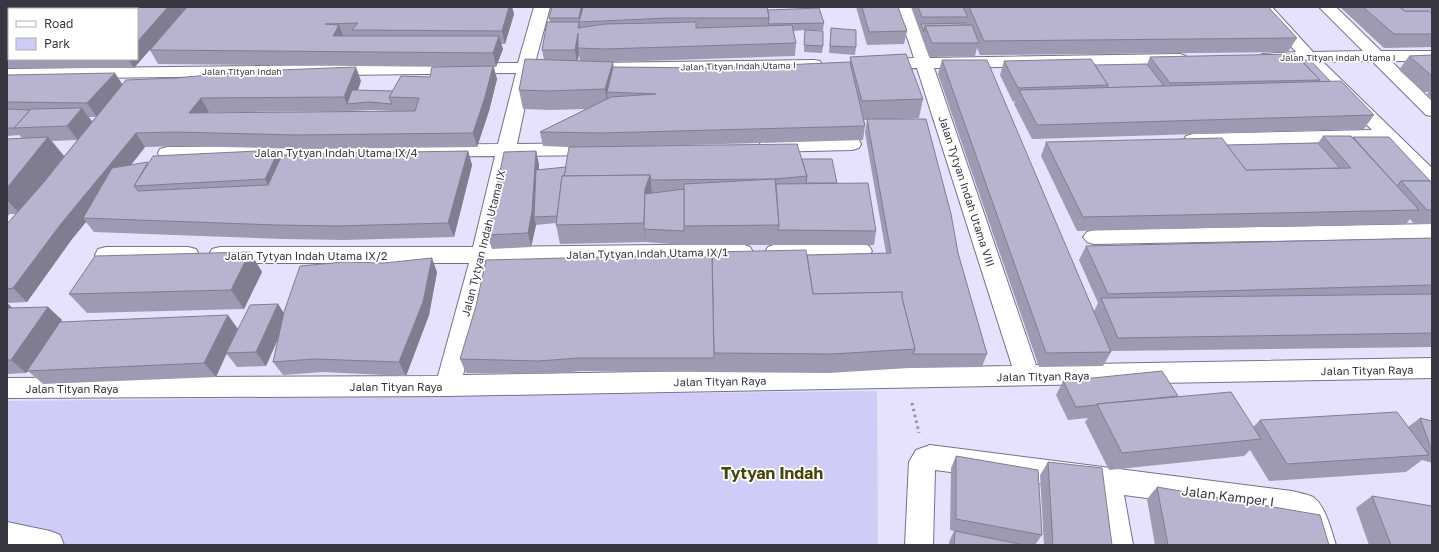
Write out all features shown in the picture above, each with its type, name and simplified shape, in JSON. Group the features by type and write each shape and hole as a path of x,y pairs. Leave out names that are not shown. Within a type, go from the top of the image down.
{"street":[{"path":"62,8 100,7"},
{"name":"Jalan Tytyan Indah Utama IX","path":"448,386 482,255 525,68 542,7"},
{"name":"Jalan Tytyan Indah Utama VIII","path":"905,7 1028,376"},
{"path":"1264,7 1309,57 1432,179"},
{"path":"1327,7 1432,111"},
{"name":"Jalan Tityan Indah Utama I","path":"1254,58 1432,56"},
{"path":"868,64 1199,59"},
{"name":"Jalan Tityan Indah Utama I","path":"525,68 828,64"},
{"name":"Jalan Tityan Indah","path":"7,74 150,66 525,68"},
{"path":"130,90 150,66"},
{"path":"1180,141 1388,135"},
{"path":"750,146 852,144"},
{"name":"Jalan Tytyan Indah Utama IX/4","path":"167,153 616,149"},
{"path":"1094,237 1432,232"},
{"name":"Jalan Tytyan Indah Utama IX/1","path":"482,255 861,251"},
{"name":"Jalan Tytyan Indah Utama IX/2","path":"106,255 482,255"},
{"name":"Jalan Tityan Raya","path":"7,388 448,386 1432,368"},
{"path":"919,545 922,462 926,458 930,457 1108,481 1119,545"},
{"name":"Jalan Kamper I","path":"1108,481 1292,504 1305,507 1312,516 1322,545"},
{"path":"7,536 50,545"}],"path":[{"path":"906,378 926,458"}],"green space":[{"path":"877,391 878,545 7,545 7,401"}],"building":[{"path":"7,7 40,7 8,8 7,54"},
{"path":"168,7 138,41 138,8 127,8"},
{"path":"187,7 509,7 502,31 352,30 358,23 325,24 339,25 333,36 499,36 493,53 150,50"},
{"path":"552,7 581,7 579,18 549,18"},
{"path":"583,7 767,7 769,18 669,18 579,22"},
{"path":"862,7 898,7 907,31 869,32"},
{"path":"918,7 963,7 968,17 922,17"},
{"path":"969,7 1268,7 1297,38 984,41"},
{"path":"1363,7 1400,7 1405,11 1429,11 1432,14 1432,34 1394,34"},
{"path":"1400,7 1432,7 1432,14 1429,11 1405,11"},
{"path":"819,8 824,23 768,24 768,10"},
{"path":"547,22 579,22 578,28 605,24 696,22 696,28 792,25 796,43 605,49 578,48 578,33 575,50 542,50"},
{"path":"966,23 967,25 925,26 924,32 921,24"},
{"path":"972,25 979,43 932,43 925,26"},
{"path":"831,28 856,30 856,47 830,46"},
{"path":"805,30 823,31 823,46 804,45"},
{"path":"906,54 923,99 862,101 850,57"},
{"path":"1295,54 1320,80 1170,83 1150,57"},
{"path":"1432,55 1432,76 1409,56"},
{"path":"525,59 613,62 605,89 547,91 519,90"},
{"path":"1091,59 1108,85 1018,88 1004,61"},
{"path":"942,60 987,60 1111,352 1046,353"},
{"path":"1301,60 1310,60 1331,82 1319,82 1320,80"},
{"path":"850,62 865,126 602,133 540,132 611,97 656,94 607,92 613,67 713,68"},
{"path":"1147,64 1164,86 1107,88 1108,85 1095,65"},
{"path":"493,66 485,97 473,133 295,135 175,132 136,133 60,225 13,288 7,289 7,224 44,182 126,80 176,78 253,71 356,67 344,97 201,98 189,113 415,111 419,98 389,97 401,76 430,77 432,67"},
{"path":"115,73 87,103 7,102 7,75"},
{"path":"1341,81 1374,115 1037,125 1019,90"},
{"path":"352,90 393,91 389,97 392,104 369,102 347,104"},
{"path":"82,108 67,126 14,128 31,109"},
{"path":"7,109 30,110 14,128 7,128"},
{"path":"867,119 926,119 951,214 958,253 987,354 913,354 915,349 902,298 902,292 813,294 807,255 891,253"},
{"path":"1323,136 1351,136 1419,210 1083,217 1046,142 1222,138 1246,170 1351,168"},
{"path":"48,137 7,188 7,139"},
{"path":"1353,137 1389,137 1430,181 1401,181 1397,186"},
{"path":"1318,143 1340,168 1246,170 1227,145"},
{"path":"797,144 807,176 775,179 651,180 650,175 564,176 569,147"},
{"path":"279,150 265,179 134,186 153,156"},
{"path":"468,151 448,223 337,226 83,218 112,168 148,162 134,186 138,191 268,185 282,155"},
{"path":"536,151 532,211 528,233 487,235 504,152"},
{"path":"802,159 832,159 837,183 806,183 807,176"},
{"path":"566,167 564,176 562,176 557,216 534,217 536,170"},
{"path":"650,175 645,189 644,223 556,225 562,176"},
{"path":"775,179 779,225 684,226 684,184"},
{"path":"1401,181 1432,181 1432,210 1427,210"},
{"path":"868,183 876,231 778,230 779,225 776,184"},
{"path":"684,189 684,231 644,229 645,194"},
{"path":"1432,238 1432,285 1108,294 1086,246"},
{"path":"806,250 813,294 902,292 902,298 915,349 832,354 714,353 712,252"},
{"path":"250,252 231,290 69,294 95,256"},
{"path":"645,256 712,257 714,358 579,358 538,361 460,359 476,306 486,260"},
{"path":"432,258 423,302 399,362 314,359 273,362 284,312 300,266 344,262 384,263"},
{"path":"1432,294 1432,333 1118,338 1101,298"},
{"path":"278,304 256,352 226,353 250,305"},
{"path":"48,307 11,360 7,360 7,311 9,308"},
{"path":"228,315 204,363 27,371 60,322"},
{"path":"1162,371 1178,396 1076,407 1063,381"},
{"path":"1231,392 1261,439 1122,453 1097,404"},
{"path":"1397,412 1429,455 1287,464 1260,420"},
{"path":"1420,418 1432,421 1432,446 1430,446"},
{"path":"956,456 1038,470 1042,535 956,519"},
{"path":"1048,462 1102,468 1112,545 1053,545"},
{"path":"1157,487 1320,515 1329,545 1168,545"},
{"path":"1372,496 1432,506 1432,545 1391,545"},
{"path":"955,531 1024,545 954,545"}],"district":[{"name":"Tytyan Indah","path":"772,473"}]}
